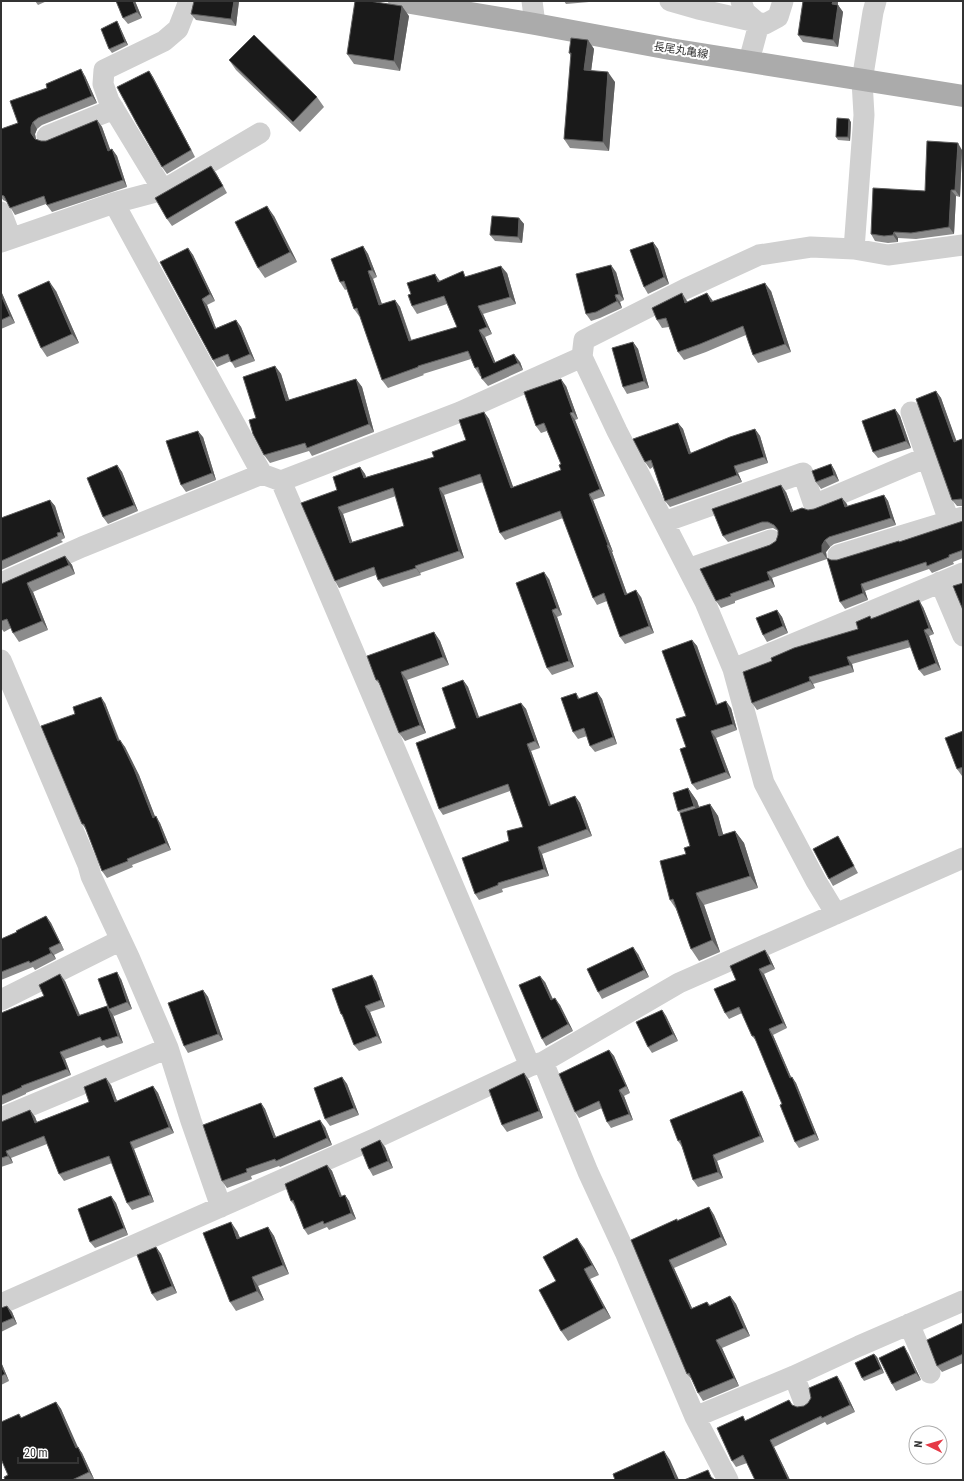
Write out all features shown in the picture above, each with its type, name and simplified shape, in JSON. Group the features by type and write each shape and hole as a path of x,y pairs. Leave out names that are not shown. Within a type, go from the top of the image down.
{"main road":[{"name":"長尾丸亀線","path":"412,2 670,49 963,96"}],"street":[{"path":"163,190 114,110 102,84 104,70 164,40 178,29 189,1"},
{"path":"532,1 535,24"},
{"path":"670,1 759,24 765,24 778,17 783,1"},
{"path":"741,1 745,12 759,24"},
{"path":"854,249 864,115 862,81 876,1"},
{"path":"749,61 759,24"},
{"path":"47,136 114,110"},
{"path":"1,212 6,240 114,203 163,190 260,133"},
{"path":"114,203 262,474 281,481 460,412 582,357"},
{"path":"836,914 816,881 764,783 733,669 705,602 617,431 582,357 584,340 685,289 759,255 811,247 854,249 888,255 963,245"},
{"path":"838,555 956,519 927,457 911,412"},
{"path":"664,522 803,473 814,505 927,457"},
{"path":"1,583 262,474"},
{"path":"281,481 536,1064 625,1252 695,1417 728,1480"},
{"path":"688,569 771,540"},
{"path":"733,669 963,573"},
{"path":"940,582 963,636"},
{"path":"1,660 88,865 91,876 121,940 168,1048 191,1121 221,1207"},
{"path":"1,1304 374,1139 536,1064 679,983 963,858"},
{"path":"1,1000 121,940"},
{"path":"1,1118 168,1048"},
{"path":"695,1417 794,1376 963,1301"},
{"path":"909,1324 930,1373"},
{"path":"794,1376 804,1402"}],"building":[{"path":"116,1 133,1 137,12 123,18"},
{"path":"194,1 234,1 231,19 191,14"},
{"path":"355,1 369,1 402,6 394,61 347,54"},
{"path":"803,1 833,1 832,4 838,5 833,40 798,35"},
{"path":"117,21 125,42 109,49 101,29"},
{"path":"254,35 317,97 293,122 229,60"},
{"path":"571,38 588,40 584,70 608,72 603,142 564,139"},
{"path":"81,69 92,96 38,118 33,122 31,133 35,139 46,141 97,120 108,151 112,149 123,180 47,205 44,196 10,208 4,196 1,195 1,129 18,123 10,101 47,88 46,84"},
{"path":"149,71 191,150 162,167 117,87"},
{"path":"837,118 849,119 848,137 836,137"},
{"path":"927,141 958,143 955,190 951,190 949,227 911,233 894,232 893,235 884,236 871,234 873,188 925,191"},
{"path":"211,166 223,186 167,219 155,198"},
{"path":"267,206 290,252 258,268 235,222"},
{"path":"492,216 519,218 518,237 490,235"},
{"path":"653,242 664,277 644,287 630,250"},
{"path":"363,246 372,270 368,271 379,305 395,300 409,341 457,327 444,296 412,306 408,295 411,294 407,283 435,274 438,282 463,271 465,277 501,266 510,297 478,306 487,327 479,330 494,363 514,354 518,363 482,379 478,367 475,368 468,351 418,366 382,380 357,308 354,309 344,281 340,282 331,259"},
{"path":"188,248 210,294 202,299 215,329 236,320 250,354 231,362 228,354 213,360 160,262"},
{"path":"611,265 619,294 615,295 617,301 596,312 586,314 576,274"},
{"path":"49,281 72,334 41,348 18,295"},
{"path":"765,283 785,344 753,355 743,326 678,352 666,318 657,320 652,308 682,293 685,303 707,293 711,302"},
{"path":"1,295 10,316 1,320"},
{"path":"633,342 644,381 623,387 612,348"},
{"path":"275,366 286,401 356,379 369,424 307,448 305,443 264,455 253,434 249,420 256,418 243,377"},
{"path":"561,379 573,412 570,413 600,489 589,494 607,545 625,595 636,590 649,626 620,637 604,593 593,598 560,511 500,533 480,474 439,488 459,551 415,566 416,568 378,580 374,567 335,581 301,503 337,490 333,477 360,467 364,478 434,457 432,452 466,440 459,420 484,412 511,488 561,470 559,465 561,464 544,423 536,426 524,392","holes":["393,488 404,526 350,543 338,507"]},
{"path":"936,391 954,442 962,439 963,441 963,500 952,500 916,399"},
{"path":"895,409 906,441 873,452 862,421"},
{"path":"678,423 689,454 730,437 755,429 764,457 734,466 737,475 665,501 651,460 645,462 633,439"},
{"path":"198,431 212,473 181,485 166,441"},
{"path":"831,464 834,475 816,482 812,471"},
{"path":"117,465 134,505 103,517 87,478"},
{"path":"781,485 791,512 802,508 808,510 814,509 842,498 845,507 884,495 891,518 829,537 822,545 822,552 767,572 770,580 730,594 731,596 716,601 700,569 770,545 776,541 778,530 774,525 768,522 762,522 723,536 712,509"},
{"path":"50,500 61,532 57,533 58,536 1,561 1,518"},
{"path":"963,521 963,550 927,566 926,562 861,584 863,593 840,602 827,558 837,560"},
{"path":"65,556 69,565 27,583 42,621 13,633 7,619 1,621 1,584"},
{"path":"544,572 557,608 552,610 569,661 547,668 516,583"},
{"path":"963,583 963,610 953,586"},
{"path":"919,600 929,628 924,630 936,663 919,670 908,640 847,657 850,665 809,677 810,681 752,703 743,672 772,661 771,658 794,648 858,629 856,622 870,616 871,619"},
{"path":"777,610 783,626 763,635 756,618"},
{"path":"434,632 443,657 401,672 420,725 399,733 367,656"},
{"path":"692,640 716,705 726,701 733,724 711,731 726,772 692,784 680,749 686,747 676,719 686,716 662,651"},
{"path":"463,680 477,718 521,703 535,741 527,744 549,806 575,796 587,829 538,847 544,869 498,883 498,885 475,894 462,858 509,841 507,831 523,827 508,784 439,809 416,743 456,728 442,688"},
{"path":"597,692 613,737 590,746 584,728 573,732 561,698 576,693 578,699"},
{"path":"101,697 118,741 120,740 134,769 153,818 156,816 166,843 127,859 128,861 102,871 84,824 82,824 41,726 75,714 73,707"},
{"path":"963,731 963,767 957,769 945,738"},
{"path":"688,788 694,806 678,811 673,793"},
{"path":"710,804 719,836 735,831 750,876 696,893 712,940 691,949 673,899 670,900 660,861 686,854 684,848 690,846 680,813"},
{"path":"838,836 854,866 829,879 813,849"},
{"path":"46,916 60,943 49,948 51,953 30,963 29,961 1,972 1,939"},
{"path":"633,947 644,970 598,992 587,969"},
{"path":"765,950 771,964 759,969 783,1023 769,1029 790,1078 792,1077 815,1134 795,1142 780,1105 782,1104 754,1036 752,1036 739,1007 725,1013 714,989 736,980 730,966"},
{"path":"117,972 127,1002 109,1009 98,979"},
{"path":"60,974 78,1016 107,1006 118,1036 102,1041 100,1037 60,1052 67,1069 21,1086 22,1087 1,1096 1,1013 44,996 39,985"},
{"path":"372,975 381,1000 365,1006 377,1036 354,1045 332,989"},
{"path":"540,976 551,1000 555,998 568,1024 542,1039 519,985"},
{"path":"203,990 218,1034 184,1046 168,1003"},
{"path":"662,1010 673,1034 648,1047 636,1022"},
{"path":"609,1050 626,1086 619,1090 629,1114 607,1122 599,1101 575,1112 559,1074"},
{"path":"524,1073 539,1111 502,1125 489,1090"},
{"path":"342,1077 354,1108 325,1119 314,1088"},
{"path":"106,1078 115,1102 153,1086 169,1127 130,1142 150,1195 127,1203 109,1156 59,1174 44,1136 6,1151 8,1156 1,1158 1,1122 30,1110 35,1123 89,1102 84,1087"},
{"path":"742,1091 760,1136 713,1155 718,1172 693,1180 680,1140 678,1141 670,1120"},
{"path":"261,1103 274,1138 320,1120 327,1138 276,1161 275,1159 246,1169 247,1172 222,1181 203,1125"},
{"path":"380,1140 388,1161 369,1169 361,1149"},
{"path":"327,1165 340,1197 345,1195 351,1213 324,1224 323,1221 304,1229 285,1184"},
{"path":"111,1196 124,1228 90,1242 78,1209"},
{"path":"709,1207 721,1237 669,1260 691,1309 707,1302 709,1306 730,1296 744,1328 716,1340 734,1378 698,1393 689,1373 687,1374 631,1240 677,1219 677,1221"},
{"path":"231,1222 237,1239 268,1227 283,1265 252,1277 257,1291 230,1302 203,1233"},
{"path":"577,1238 592,1265 584,1269 604,1308 561,1331 539,1290 556,1281 543,1257"},
{"path":"156,1247 172,1286 152,1294 137,1255"},
{"path":"7,1306 13,1318 1,1323 1,1308"},
{"path":"963,1323 963,1354 937,1366 927,1340"},
{"path":"904,1346 916,1373 892,1384 879,1358"},
{"path":"874,1354 881,1369 862,1378 855,1363"},
{"path":"1,1366 5,1374 1,1376"},
{"path":"837,1376 850,1405 822,1418 821,1416 770,1440 788,1479 755,1480 743,1455 732,1461 717,1428 743,1416 745,1421 789,1400 792,1405 797,1407 804,1406 811,1398 809,1388"},
{"path":"56,1402 76,1448 78,1447 89,1472 72,1480 5,1480 4,1477 8,1475 1,1459 1,1422 19,1414 21,1418"},
{"path":"664,1451 676,1480 615,1480 613,1474"},
{"path":"708,1470 711,1477 715,1480 684,1480"}]}
